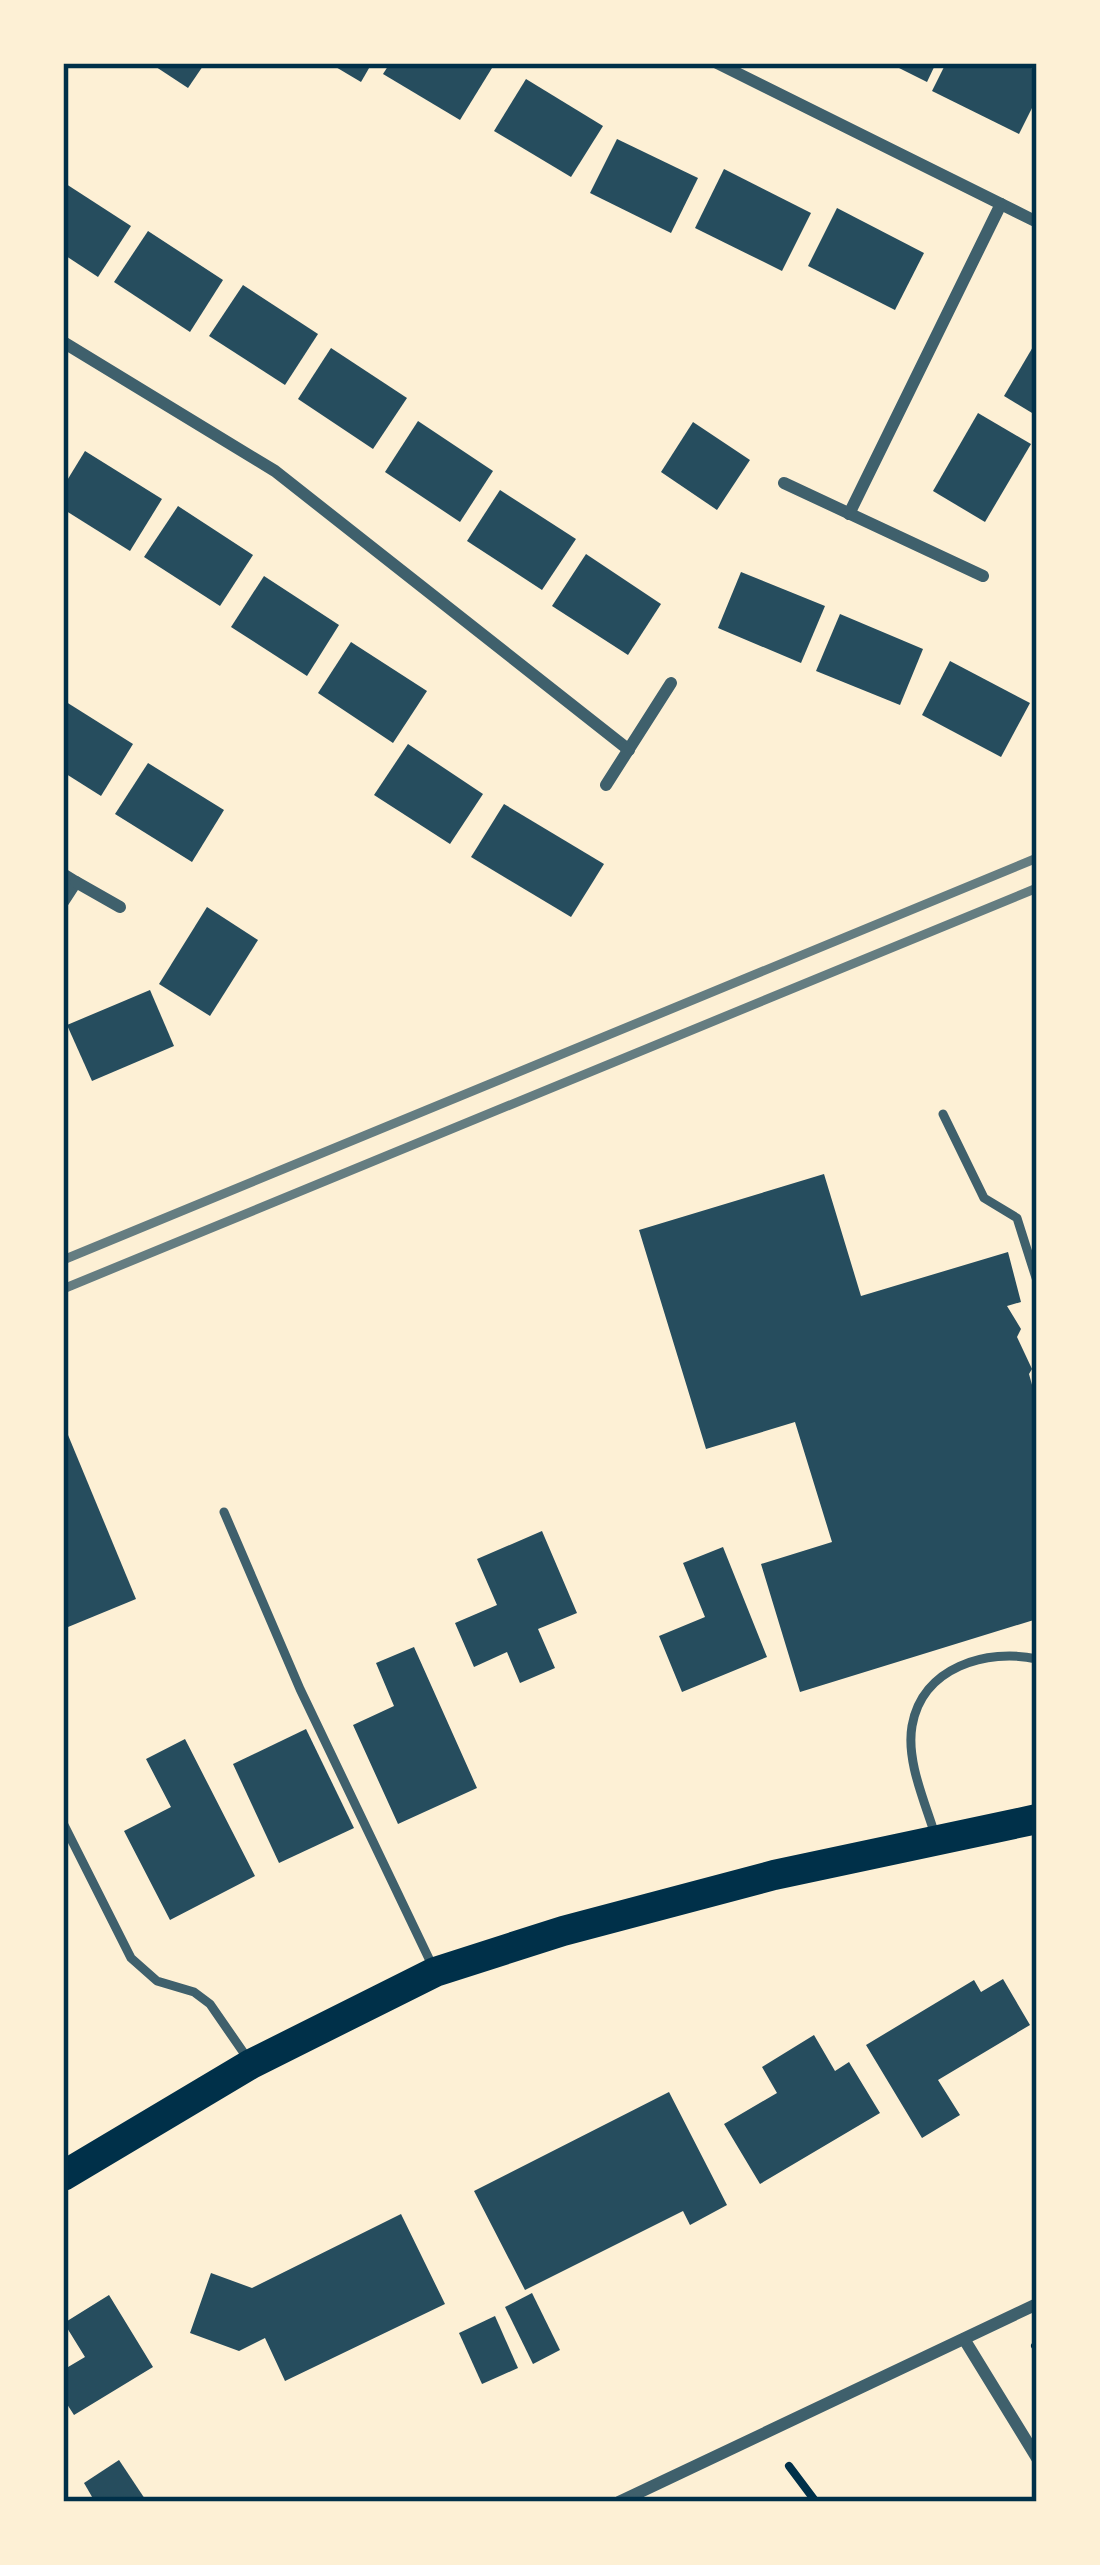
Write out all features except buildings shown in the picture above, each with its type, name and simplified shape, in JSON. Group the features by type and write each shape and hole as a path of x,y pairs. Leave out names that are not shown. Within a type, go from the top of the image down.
{"main road":[{"path":"63,2176 251,2064 435,1972 563,1931 774,1875 1037,1819"}],"street":[{"path":"717,63 1037,223"},
{"path":"849,514 1001,204"},
{"path":"63,342 275,471 628,750"},
{"path":"784,483 982,576"},
{"path":"606,785 671,683"},
{"path":"63,902 69,878 120,907"},
{"path":"619,2502 1037,2304"},
{"path":"964,2339 1037,2458"}],"lane":[{"path":"944,1114 984,1198 1017,1218 1037,1281"},
{"path":"224,1512 300,1689 435,1972"},
{"path":"936,1840 913,1756 912,1724 922,1700 939,1679 967,1661 997,1653 1037,1659"},
{"path":"63,1823 131,1958 157,1981 194,1992 210,2004 251,2064"}],"path":[{"path":"789,2466 816,2502"}],"railway":[{"path":"63,1260 1037,858"},
{"path":"63,1289 1037,888"}]}
